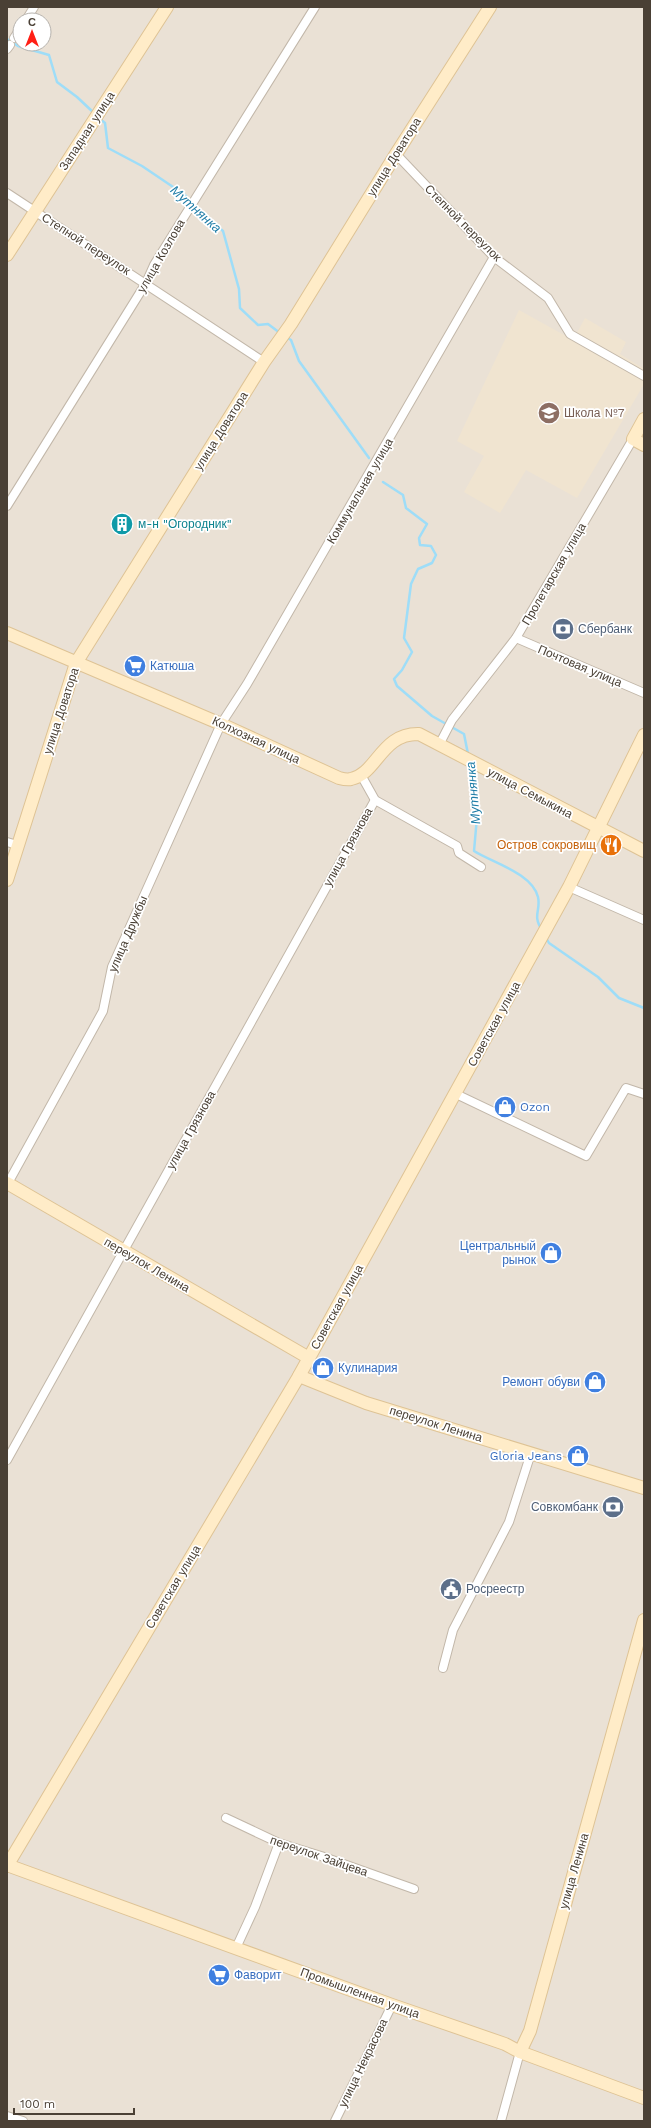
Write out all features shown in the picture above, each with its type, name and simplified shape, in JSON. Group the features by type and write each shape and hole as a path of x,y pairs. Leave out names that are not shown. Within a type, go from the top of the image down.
{"street":[{"name":"Западная улица","path":"7,255 167,7"},
{"name":"улица Козлова","path":"7,506 146,283 154,265 315,7"},
{"name":"улица Доватора","path":"7,880 12,843 76,664 264,362 291,324 396,154 490,7"},
{"name":"Степной переулок","path":"396,154 494,257 548,298 570,334 644,376"},
{"name":"Степной переулок","path":"7,193 264,362"},
{"name":"Коммунальная улица","path":"221,724 247,684 494,257"},
{"name":"Пролетарская улица","path":"439,745 452,721 516,638 644,419"},
{"path":"632,439 644,445"},
{"name":"Колхозная улица","path":"7,632 76,664 221,724 339,778 351,779 361,775"},
{"name":"Почтовая улица","path":"516,638 644,693"},
{"name":"улица Дружбы","path":"7,1183 103,1011 112,967 221,724"},
{"name":"улица Семыкина","path":"361,775 400,737 409,734 419,734 644,852"},
{"name":"Советская улица","path":"7,1865 299,1376 548,925 644,735"},
{"path":"361,775 375,800 457,846 459,853 481,868"},
{"name":"улица Грязнова","path":"7,1460 375,800"},
{"path":"568,887 644,920"},
{"path":"456,1094 586,1156 626,1088 644,1094"},
{"name":"переулок Ленина","path":"7,1183 309,1358"},
{"name":"переулок Ленина","path":"299,1376 366,1403 644,1488"},
{"path":"444,1668 453,1630 509,1522 531,1453"},
{"name":"улица Ленина","path":"501,2121 520,2052 530,2031 644,1620"},
{"name":"переулок Зайцева","path":"226,1818 279,1843 321,1856 414,1889"},
{"path":"236,1948 255,1907 279,1843"},
{"name":"Промышленная улица","path":"7,1865 392,2005 505,2044 520,2052 644,2098"},
{"name":"улица Некрасова","path":"335,2121 392,2005"},
{"path":"7,2116 18,2120"}],"shaded area":[{"path":"7,7 644,7 644,2121 7,2121"},
{"name":"Школа №7","path":"519,310 573,340 585,318 626,342 620,354 644,369 644,384 577,498 526,470 500,513 464,492 484,456 457,441"}],"waterway":[{"name":"Мутнянка","path":"7,39 18,46 49,55 57,82 77,97 94,113"},
{"name":"Мутнянка","path":"99,118 105,123 108,148 142,166 185,195 195,209 223,231 239,289 240,308 258,325 268,324 280,333"},
{"name":"Мутнянка","path":"286,337 291,340 299,361 369,458"},
{"name":"Мутнянка","path":"383,482 403,495 406,508 427,524 419,538 420,545 431,546 436,555 432,563 418,569 411,584 404,638 412,652 402,670 394,679 397,686 432,716 464,734 468,754"},
{"name":"Мутнянка","path":"472,767 477,817 474,851 511,870 528,881 538,897 539,902 537,917 542,930"},
{"name":"Мутнянка","path":"545,936 549,943 598,977 619,998 644,1008"}],"place":[{"name":"Школа №7","path":"549,413"},
{"name":"м-н \"Огородник\"","path":"122,524"},
{"name":"Сбербанк","path":"563,629"},
{"name":"Катюша","path":"135,666"},
{"name":"Остров сокровищ","path":"611,845"},
{"name":"Ozon","path":"505,1107"},
{"name":"Центральный рынок","path":"551,1253"},
{"name":"Кулинария","path":"323,1368"},
{"name":"Ремонт обуви","path":"595,1382"},
{"name":"Gloria Jeans","path":"578,1456"},
{"name":"Совкомбанк","path":"613,1507"},
{"name":"Росреестр","path":"451,1589"},
{"name":"Фаворит","path":"219,1975"}]}
